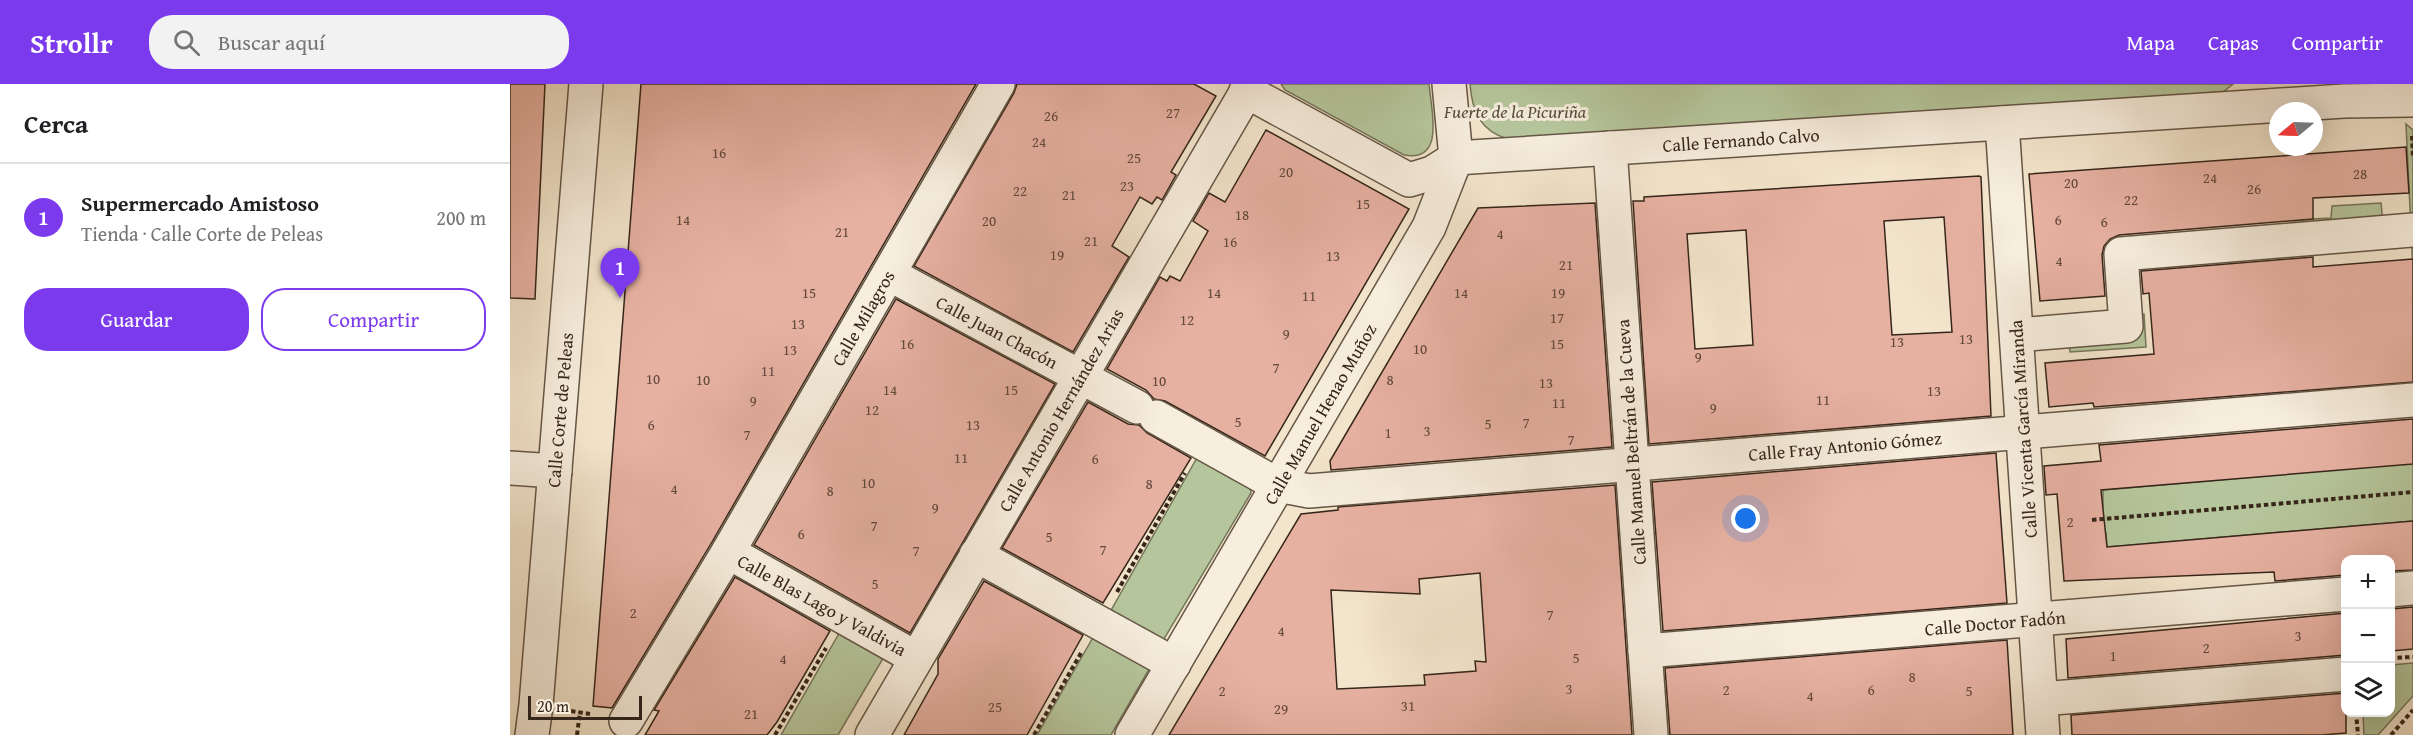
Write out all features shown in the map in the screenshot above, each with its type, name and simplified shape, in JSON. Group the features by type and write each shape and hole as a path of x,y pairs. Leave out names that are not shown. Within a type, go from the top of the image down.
{"street":[{"name":"Calle Corte de Peleas","path":"537,725 586,84"},
{"name":"Calle Milagros","path":"626,721 728,552 998,84"},
{"path":"1449,84 1456,158"},
{"name":"Calle Fernando Calvo","path":"1248,88 1409,180 1432,173 1456,158 2002,123 2262,95 2344,101 2405,96"},
{"name":"Calle Antonio Hernández Arias","path":"872,735 1248,88"},
{"name":"Calle Vicenta García Miranda","path":"2002,123 2043,735"},
{"name":"Calle Manuel Beltrán de la Cueva","path":"1610,148 1651,735"},
{"name":"Calle Manuel Henao Muñoz","path":"1132,735 1429,227 1456,158"},
{"path":"2017,334 2126,326 2121,254 2413,230"},
{"name":"Calle Juan Chacón","path":"889,274 1278,485"},
{"name":"Calle Fray Antonio Gómez","path":"1278,485 1309,491 2413,400"},
{"path":"510,468 555,471"},
{"name":"Calle Blas Lago y Valdivia","path":"728,552 916,658"},
{"path":"976,555 1174,664"},
{"path":"2395,590 2413,588"},
{"name":"Calle Doctor Fadón","path":"1645,651 2341,594"},
{"path":"2040,699 2341,674"}],"path":[{"path":"2092,520 2413,492"},
{"path":"775,735 844,617"},
{"path":"2395,658 2413,657"},
{"path":"2391,735 2413,710"},
{"path":"577,735 580,712"},
{"path":"2356,717 2358,735"}],"green space":[{"path":"1281,84 1429,84 1433,120 1431,143 1426,151 1417,155 1404,155 1285,90"},
{"name":"Fuerte de la Picuriña","path":"1470,84 2233,84 2223,92 1508,139 1491,131 1479,119 1473,103"},
{"path":"2406,124 2413,130 2413,272"},
{"path":"2381,203 2385,245 2296,251 2294,220 2331,218 2332,206"},
{"path":"2144,314 2146,347 2070,352 2067,320"},
{"path":"1198,456 1250,485 1251,493 1161,641 1109,614"},
{"path":"2413,463 2413,521 2107,547 2106,533 2082,535 2081,509 2103,507 2103,490"},
{"path":"841,630 885,655 838,735 781,735"},
{"path":"1095,634 1149,669 1148,671 1111,735 1037,735"},
{"path":"2413,663 2413,696 2395,716 2395,665"},
{"path":"2363,717 2394,717 2378,735 2364,735"}],"building":[{"path":"510,84 545,84 535,299 510,298"},
{"path":"641,84 976,84 712,542 612,708 593,706"},
{"path":"1017,84 1194,84 1216,96 1171,172 1176,175 1162,200 1157,197 1152,204 1140,197 1112,246 1129,257 1073,352 914,266 1014,93"},
{"path":"1266,130 1409,209 1265,456 1165,401 1154,399 1146,390 1107,369 1160,277 1167,281 1170,276 1180,281 1208,231 1193,221 1209,193 1225,202"},
{"path":"2406,147 2409,193 2313,198 2313,219 2119,235 2110,239 2104,246 2102,255 2105,296 2040,301 2029,174 2280,156 2323,156 2323,153"},
{"path":"1981,177 1991,416 1649,444 1633,201 1644,201 1644,197","holes":["1944,217 1952,332 1892,335 1884,221","1746,230 1753,345 1695,349 1687,234"]},
{"path":"1595,203 1612,447 1331,470 1330,461 1478,208"},
{"path":"2313,257 2313,267 2413,259 2413,382 2094,407 2093,403 2049,407 2045,363 2154,354 2149,293 2143,294 2141,271"},
{"path":"896,299 1055,384 910,633 754,545"},
{"path":"1088,402 1128,424 1139,425 1147,433 1191,458 1103,603 1002,548"},
{"path":"2413,419 2413,464 2101,490 2107,547 2413,521 2413,570 2395,571 2395,555 2341,555 2341,575 2275,581 2274,572 2064,581 2057,494 2046,495 2044,466 2101,461 2099,445"},
{"path":"1996,453 2007,603 1663,631 1652,482"},
{"path":"1615,485 1632,735 1169,735 1301,514 1338,510 1338,507","holes":["1480,573 1486,662 1475,661 1476,671 1424,675 1425,685 1337,689 1331,590 1420,594 1419,579"]},
{"path":"735,577 830,631 777,722 767,735 645,735 659,711 654,710"},
{"path":"984,581 1083,635 1027,735 904,735 938,674 938,659"},
{"path":"2413,607 2413,649 2395,651 2395,609"},
{"path":"2341,613 2341,655 2068,678 2066,639"},
{"path":"2007,640 2013,735 1670,735 1665,668"},
{"path":"2341,693 2341,717 2346,717 2346,733 2322,735 2072,735 2071,715"}],"place":[{"name":"Supermercado Amistoso","path":"620,298"}]}
